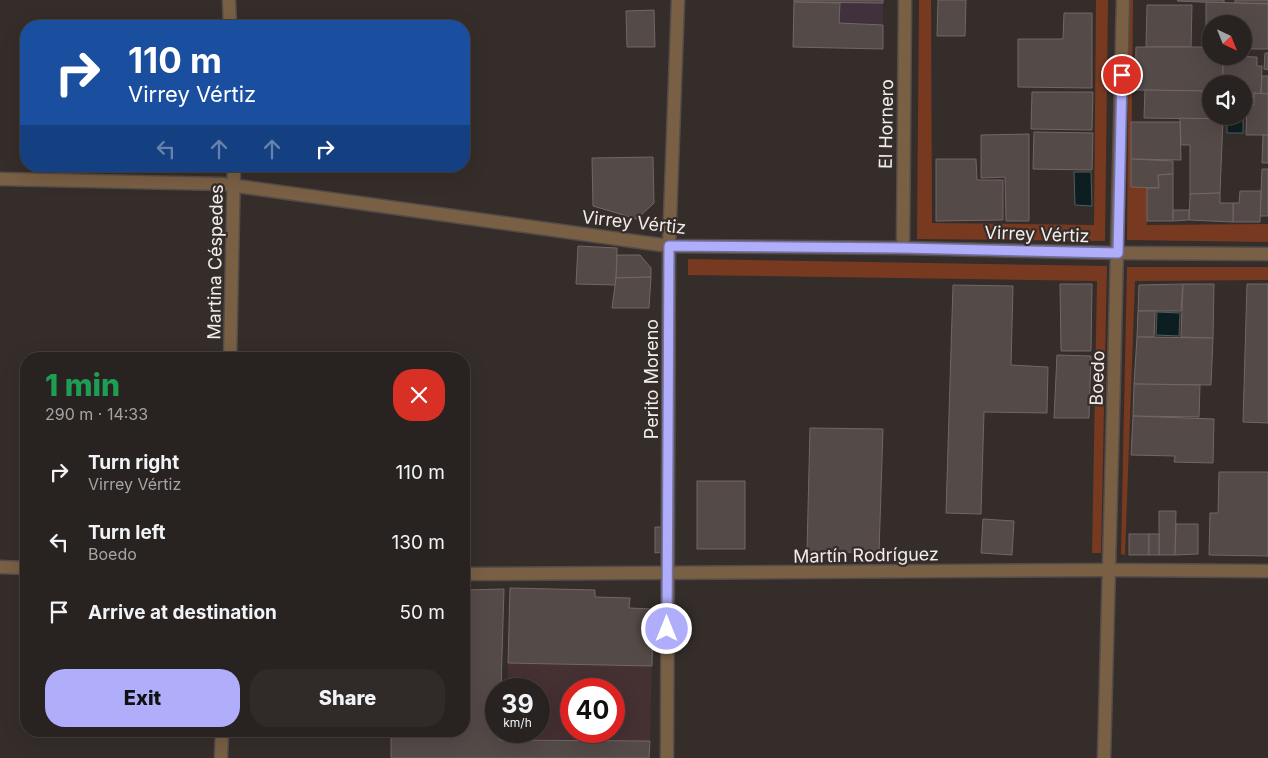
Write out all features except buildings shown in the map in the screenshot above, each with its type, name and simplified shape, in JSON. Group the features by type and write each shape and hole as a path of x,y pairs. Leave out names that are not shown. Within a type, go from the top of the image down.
{"street":[{"path":"229,0 230,20"},
{"name":"Perito Moreno","path":"667,758 669,246 678,0"},
{"name":"El Hornero","path":"903,248 905,0"},
{"name":"Boedo","path":"1104,758 1123,0"},
{"name":"Martina Céspedes","path":"230,352 234,172"},
{"name":"Virrey Vértiz","path":"0,179 234,186 669,246 1268,254"},
{"path":"0,567 20,568"},
{"name":"Martín Rodríguez","path":"470,574 1108,570 1268,571"},
{"path":"221,758 222,737"}],"shaded area":[{"path":"919,0 931,0 932,223 1094,225 1096,0 1108,0 1105,241 917,239"},
{"path":"1129,0 1133,0 1131,187 1147,188 1147,225 1268,224 1268,242 1127,240"},
{"path":"840,3 883,3 883,25 839,23"},
{"path":"1227,125 1243,125 1243,133 1227,133"},
{"path":"1074,172 1091,172 1092,206 1075,205"},
{"path":"688,259 1107,266 1101,553 1092,553 1097,281 688,275"},
{"path":"1127,267 1268,267 1268,280 1135,281 1125,555 1121,554"},
{"path":"1157,312 1180,313 1179,336 1156,335"},
{"path":"508,663 652,666 650,741 625,741 625,678 560,678 560,740 550,740 550,678 508,678"}],"route":[{"path":"667,629 669,246 903,248 1118,253 1122,75"}]}
